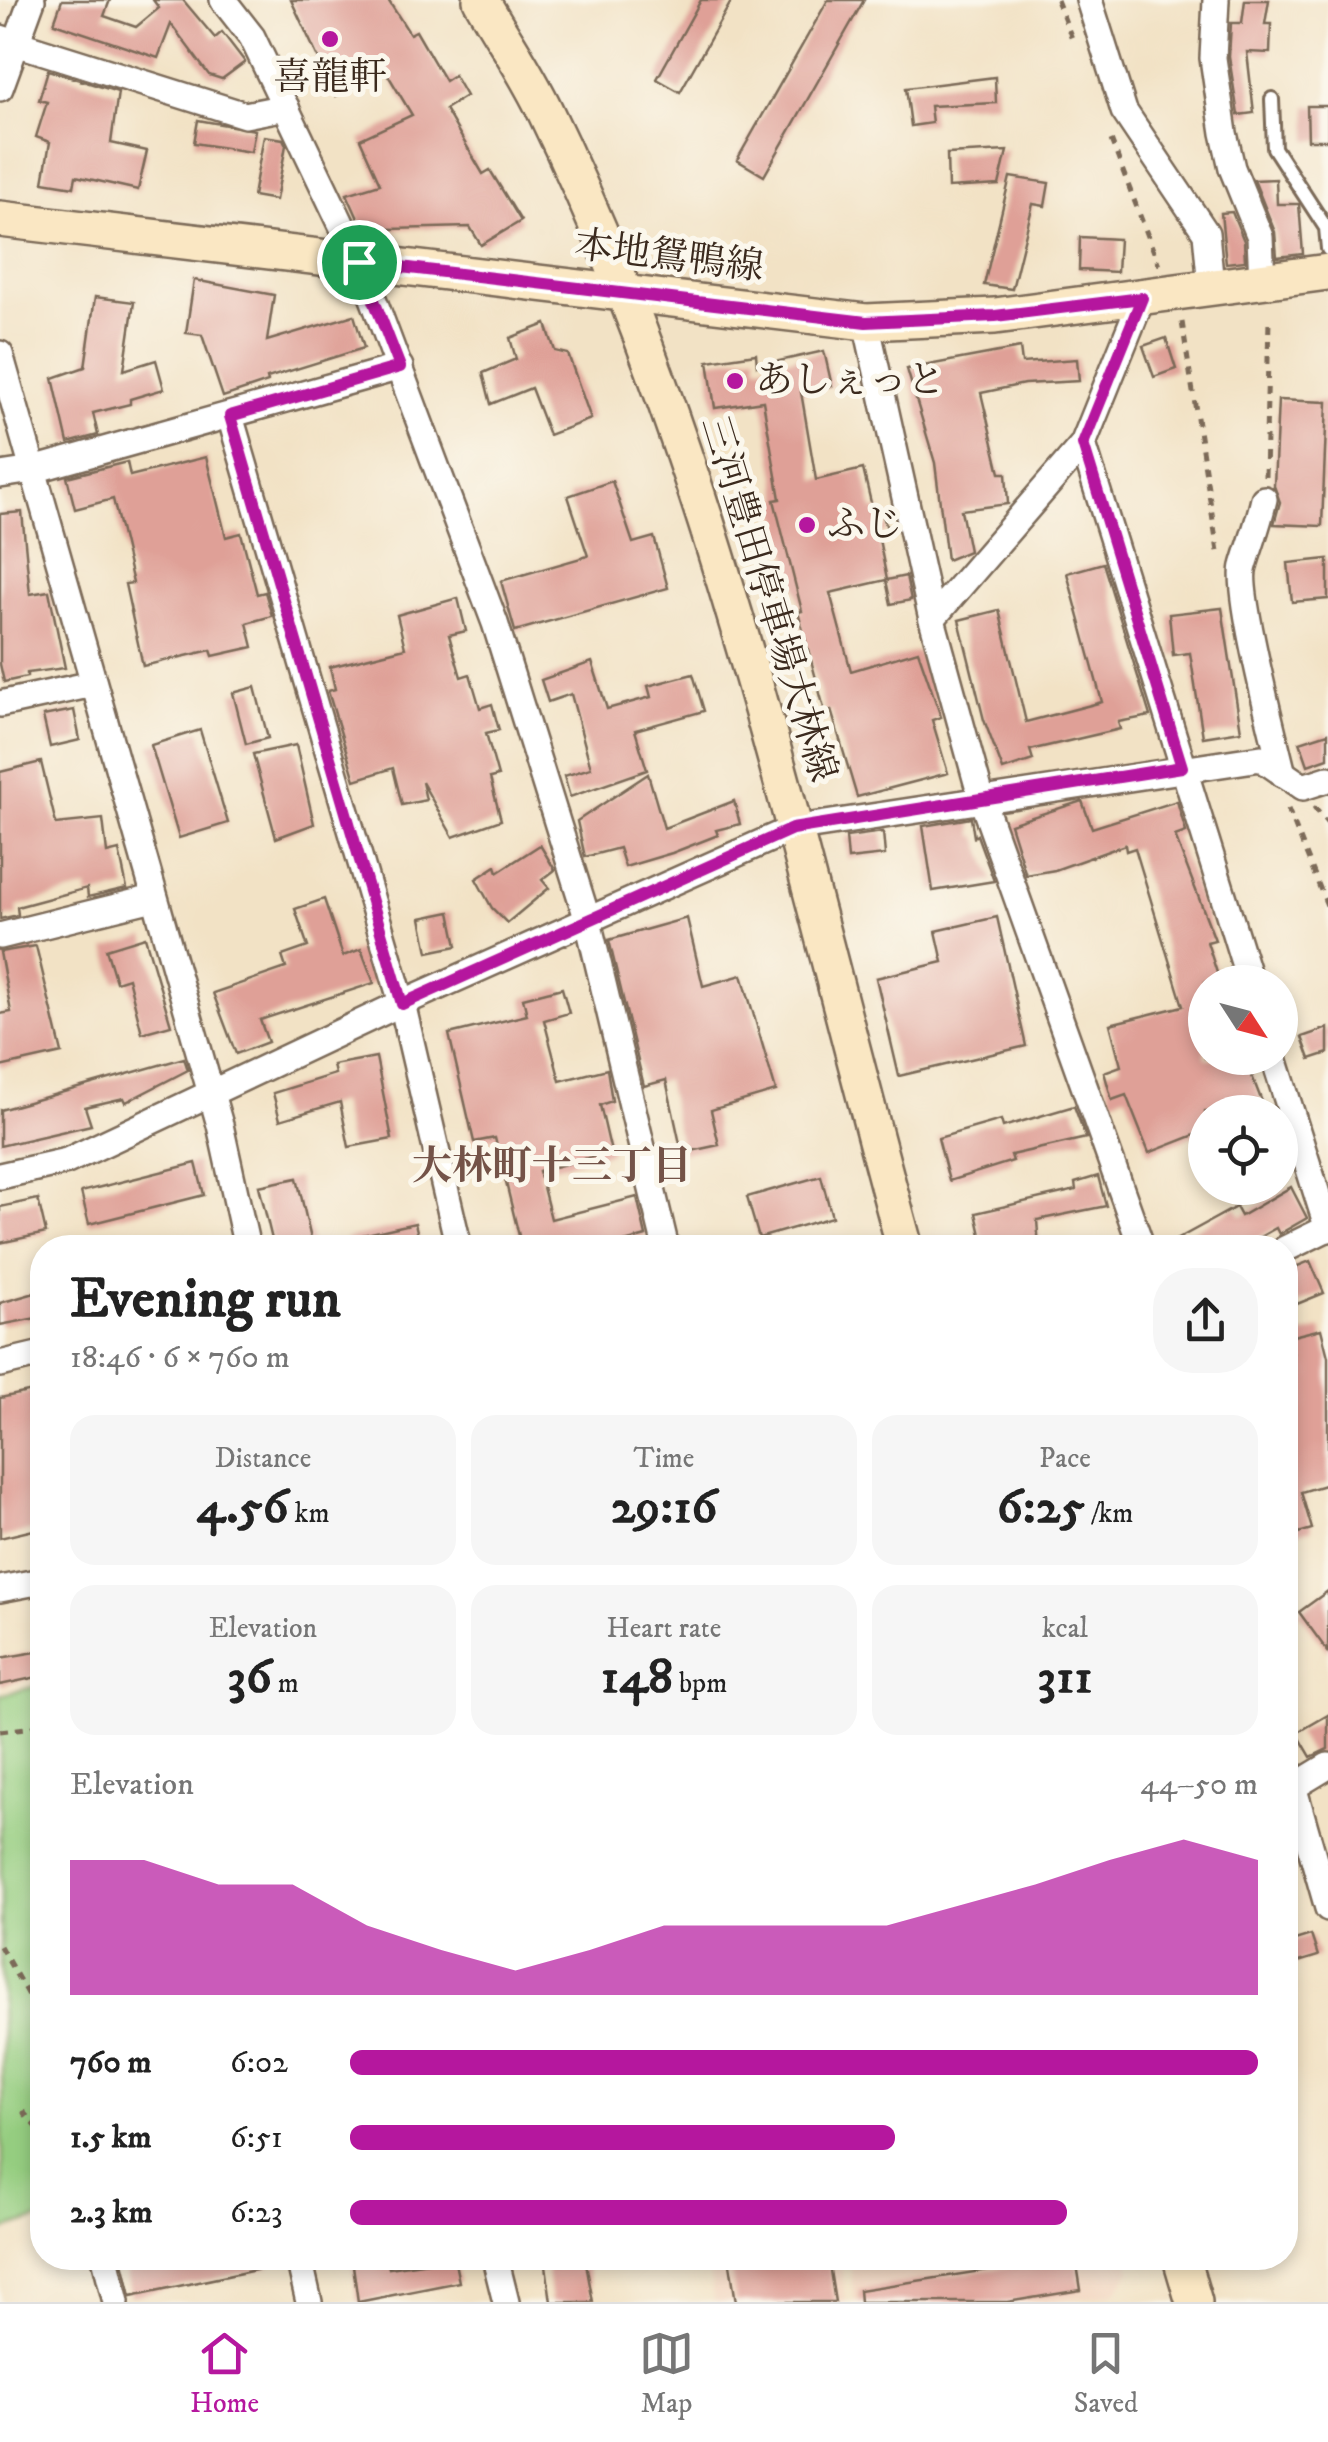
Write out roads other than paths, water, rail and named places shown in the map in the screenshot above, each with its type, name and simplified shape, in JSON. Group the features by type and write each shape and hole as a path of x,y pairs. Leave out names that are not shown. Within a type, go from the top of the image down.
{"main road":[{"name":"三河豊田停車場大林線","path":"481,0 544,109 624,293 717,550 901,1235"},
{"name":"本地鴛鴨線","path":"0,219 866,322 995,316 1328,272"},
{"path":"1185,2270 1194,2302"}],"street":[{"path":"0,88 7,40 32,0"},
{"path":"223,0 252,37 359,262 495,624 588,921 663,1235"},
{"path":"1088,0 1124,111 1206,232 1223,285"},
{"path":"1216,0 1213,58 1224,133 1232,168 1260,237 1223,285"},
{"path":"7,40 246,115 286,106"},
{"path":"932,618 1083,444 1142,298"},
{"path":"866,322 932,618 982,797 1137,1235"},
{"path":"0,354 210,1097 244,1235"},
{"path":"0,475 34,470 400,367"},
{"path":"230,416 402,1004 456,1235"},
{"path":"1083,444 1245,965"},
{"path":"1264,499 1254,550 1242,568 1263,697 1283,774"},
{"path":"0,704 93,684"},
{"path":"0,1176 67,1161 402,1004 792,829 982,797 1261,758 1303,787 1328,780"},
{"path":"0,936 154,898"},
{"path":"1279,1075 1328,1228 1298,1243"},
{"path":"0,1364 30,1357"},
{"path":"0,1589 30,1583"},
{"path":"1298,1784 1328,1766"},
{"path":"1298,1817 1328,1908"},
{"path":"108,2270 116,2302"},
{"path":"302,2270 309,2302"},
{"path":"498,2270 506,2302"}],"lane":[{"path":"1272,99 1274,148 1326,228 1328,249"}],"place":[{"name":"喜龍軒","path":"330,39"},
{"name":"あしぇっと","path":"735,381"},
{"name":"ふじ","path":"807,525"}],"district":[{"name":"大林町十三丁目","path":"552,1168"}]}
